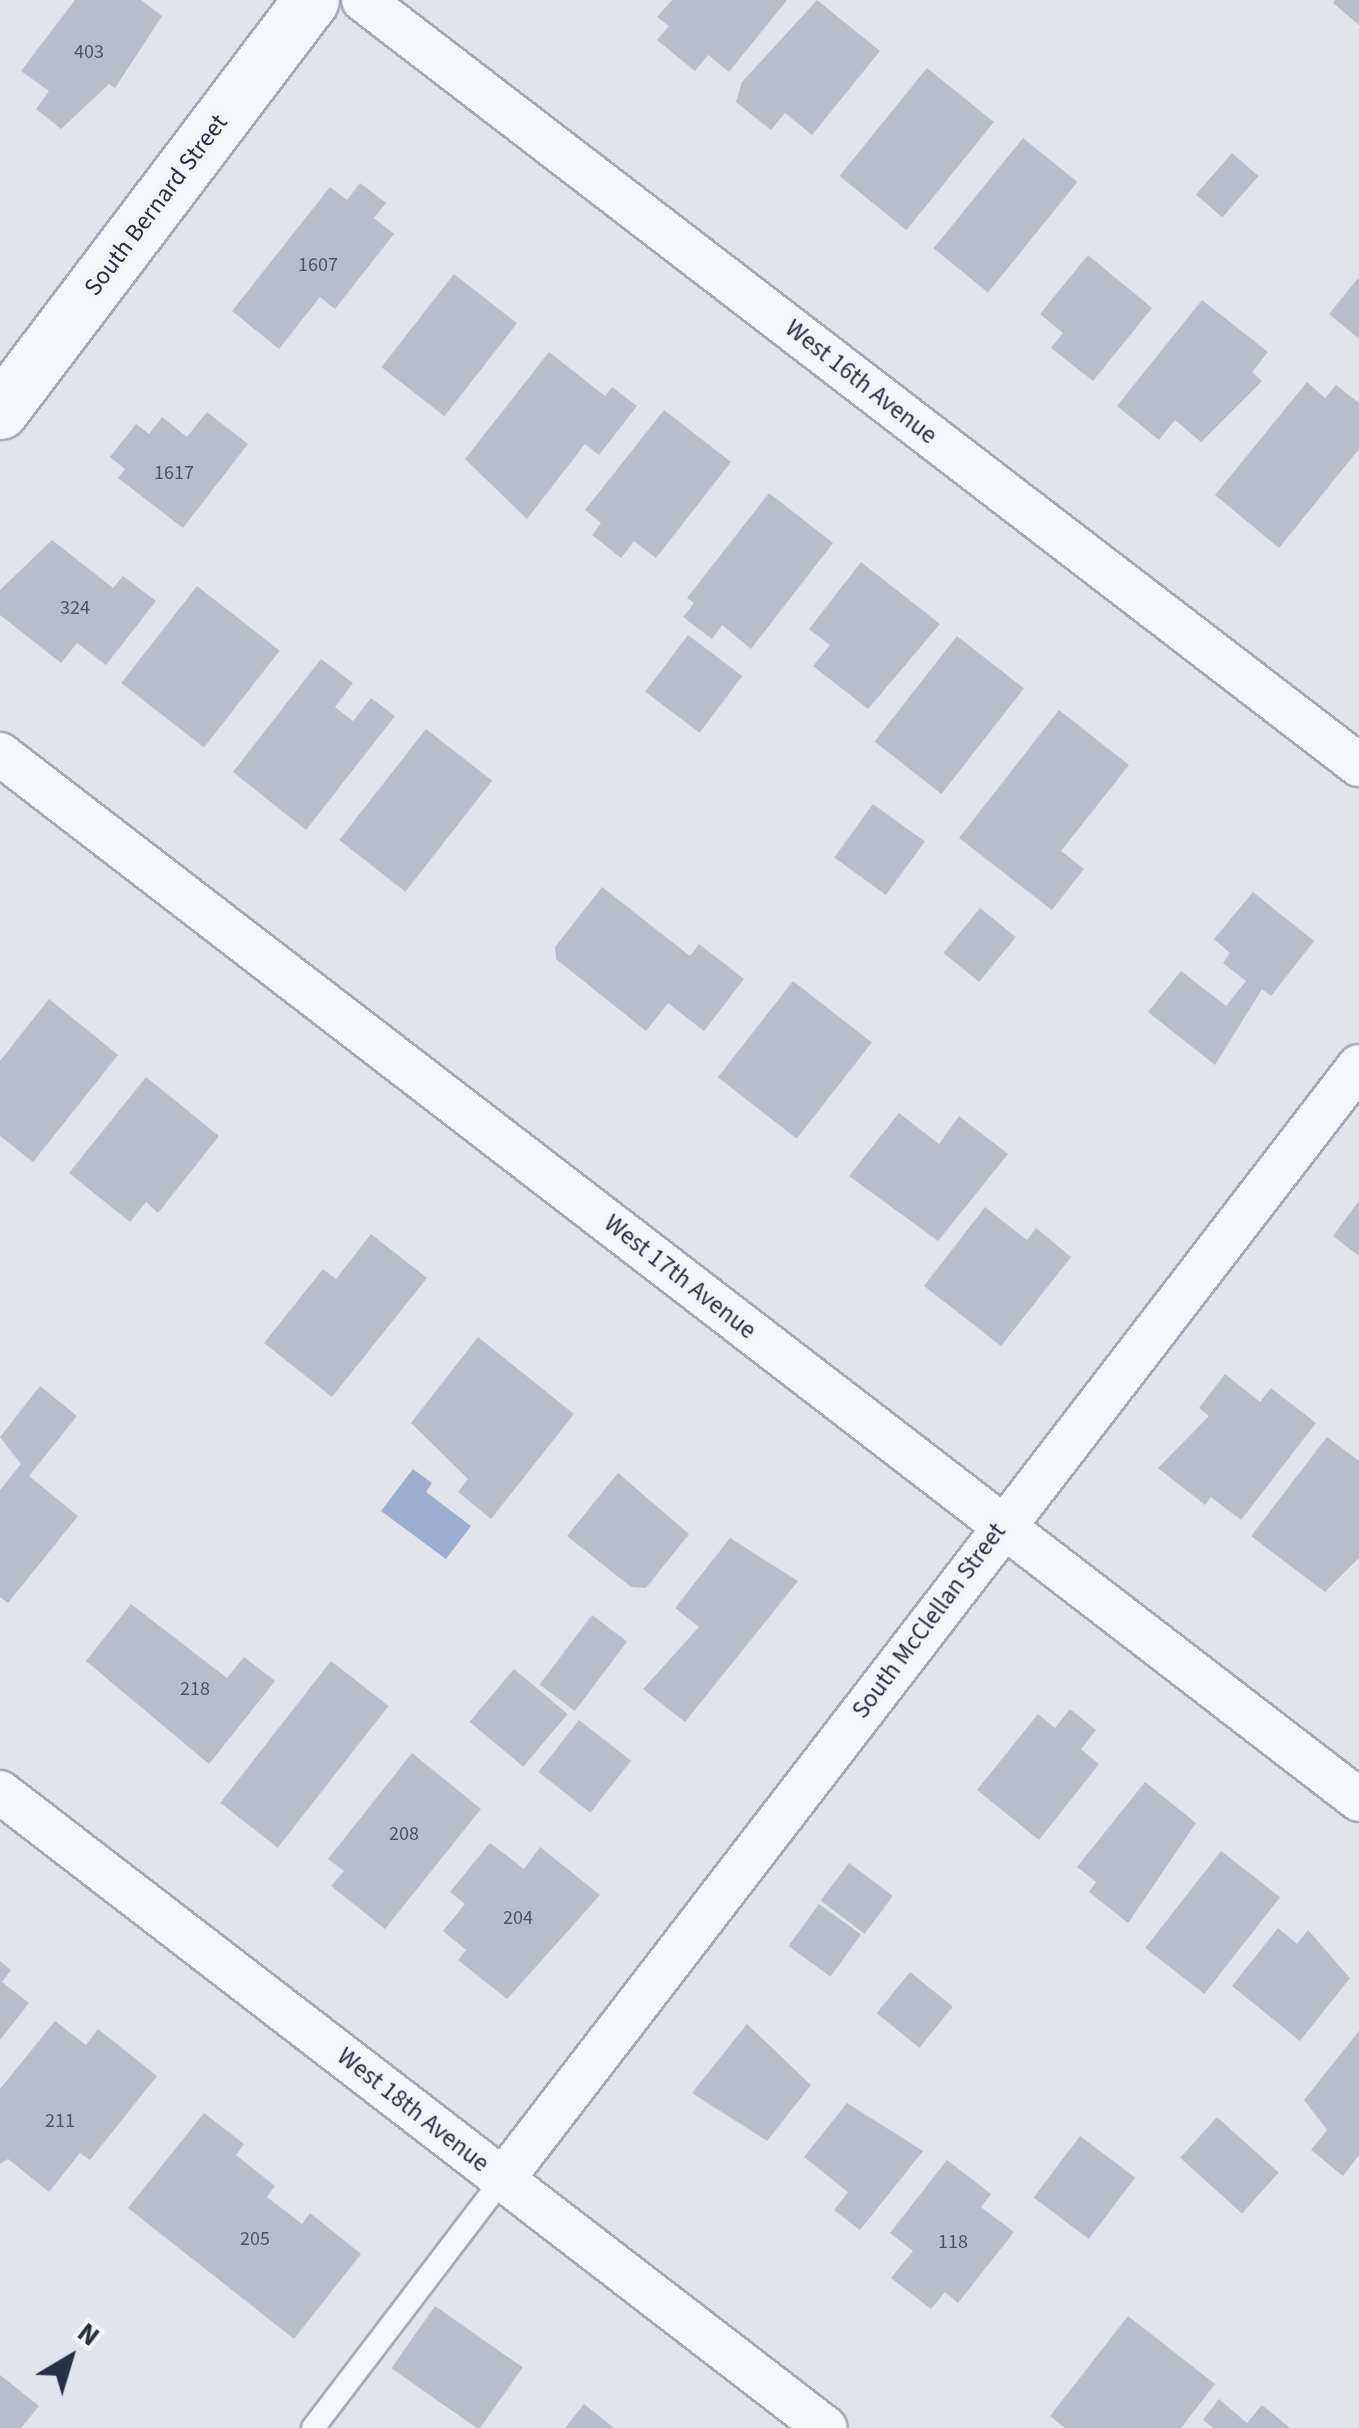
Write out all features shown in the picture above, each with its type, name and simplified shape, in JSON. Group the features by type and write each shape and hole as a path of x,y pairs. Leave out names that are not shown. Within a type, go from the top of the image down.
{"street":[{"name":"South Bernard Street","path":"0,411 311,0"},
{"name":"West 16th Avenue","path":"363,0 1359,764"},
{"name":"West 17th Avenue","path":"0,754 1359,1800"},
{"name":"South McClellan Street","path":"503,2179 1002,1525 1359,1066"},
{"name":"West 18th Avenue","path":"0,1792 826,2428"}],"lane":[{"path":"312,2428 503,2179"}],"water":[{"path":"413,1469 432,1483 426,1492 471,1526 446,1559 381,1511"}],"building":[{"path":"75,0 141,0 162,16 115,88 109,84 61,129 36,109 49,91 21,71"},
{"path":"672,0 787,0 729,72 708,55 695,71 657,40 669,26 657,17"},
{"path":"817,0 880,51 812,135 785,113 771,130 736,102 742,82"},
{"path":"1359,0 1359,25 1333,3"},
{"path":"927,68 994,122 906,230 840,176"},
{"path":"1023,138 1077,182 988,292 934,248"},
{"path":"1232,153 1258,176 1222,217 1196,195"},
{"path":"360,183 386,203 374,218 394,234 335,309 320,297 279,349 232,311 330,187 347,200"},
{"path":"1088,255 1152,308 1093,381 1051,348 1063,333 1040,314"},
{"path":"454,274 517,323 444,416 381,367"},
{"path":"1359,277 1359,339 1329,314"},
{"path":"1202,300 1268,352 1252,372 1262,381 1201,442 1175,420 1159,440 1117,406"},
{"path":"549,352 605,396 612,387 637,406 599,455 585,444 527,519 465,459"},
{"path":"1307,382 1325,398 1336,385 1359,403 1359,449 1279,548 1215,495"},
{"path":"664,410 731,462 656,558 634,541 621,558 592,535 601,523 585,510"},
{"path":"207,412 248,444 183,528 118,478 125,469 110,457 136,424 149,434 162,417 187,437"},
{"path":"769,493 833,543 751,649 722,625 712,639 683,617 694,603 687,598"},
{"path":"52,540 113,588 123,576 156,601 106,665 77,643 61,663 0,615 0,590"},
{"path":"861,562 940,624 868,709 813,666 830,645 809,629"},
{"path":"197,586 280,651 204,748 121,683"},
{"path":"688,635 742,676 700,733 645,692"},
{"path":"957,636 1024,688 941,794 875,742"},
{"path":"321,659 353,683 335,707 353,721 371,698 395,716 306,830 233,772"},
{"path":"1059,710 1129,765 1061,851 1084,869 1052,910 959,838"},
{"path":"426,729 492,781 405,892 339,840"},
{"path":"873,804 925,842 886,895 834,857"},
{"path":"602,887 690,956 699,944 744,979 704,1031 668,1003 646,1031 556,959 555,947"},
{"path":"1253,892 1314,941 1271,996 1262,989 1215,1065 1148,1012 1181,971 1226,1006 1246,981 1223,963 1230,953 1214,939"},
{"path":"980,908 1016,937 979,982 943,953"},
{"path":"793,981 872,1043 797,1139 718,1077"},
{"path":"49,999 118,1055 33,1162 0,1136 0,1061"},
{"path":"146,1077 219,1136 158,1213 146,1202 130,1222 69,1173"},
{"path":"899,1113 939,1144 959,1116 1008,1154 938,1241 849,1176"},
{"path":"1359,1201 1359,1256 1333,1236"},
{"path":"985,1207 1027,1240 1036,1228 1071,1257 1001,1346 924,1286"},
{"path":"371,1234 427,1278 332,1397 264,1343 323,1269 336,1279"},
{"path":"478,1337 574,1414 491,1519 458,1492 468,1479 411,1423"},
{"path":"1225,1374 1260,1402 1271,1388 1316,1423 1241,1520 1211,1497 1205,1505 1158,1468 1209,1416 1199,1408"},
{"path":"40,1386 77,1416 29,1476 78,1516 8,1603 0,1597 0,1490 21,1464 0,1437"},
{"path":"1327,1437 1359,1461 1359,1558 1325,1592 1251,1536"},
{"path":"618,1473 689,1534 646,1588 631,1587 567,1536"},
{"path":"730,1538 798,1581 685,1722 643,1689 699,1627 675,1608"},
{"path":"131,1604 227,1678 244,1657 275,1681 209,1764 86,1661"},
{"path":"592,1615 627,1641 575,1711 540,1684"},
{"path":"331,1661 389,1706 278,1848 220,1803"},
{"path":"514,1669 568,1714 523,1767 470,1722"},
{"path":"1070,1709 1096,1730 1081,1749 1099,1764 1039,1840 977,1790 1038,1714 1055,1728"},
{"path":"579,1720 631,1761 590,1813 538,1772"},
{"path":"412,1753 481,1809 385,1929 331,1886 344,1871 328,1859"},
{"path":"1145,1782 1196,1823 1128,1923 1089,1892 1096,1882 1077,1867"},
{"path":"490,1843 524,1869 540,1847 600,1895 507,1999 458,1960 466,1950 443,1931 465,1904 450,1892"},
{"path":"1221,1851 1280,1897 1204,1994 1145,1948"},
{"path":"849,1863 893,1896 865,1934 821,1901"},
{"path":"819,1904 861,1935 831,1977 788,1946"},
{"path":"1278,1928 1297,1944 1308,1930 1350,1978 1300,2041 1232,1986"},
{"path":"0,1961 11,1970 2,1982 29,2003 0,2040"},
{"path":"910,1972 953,2007 919,2048 877,2013"},
{"path":"55,2021 86,2045 98,2029 157,2076 90,2160 80,2153 49,2192 8,2159 0,2164 0,2089"},
{"path":"747,2024 811,2085 767,2141 692,2093"},
{"path":"1359,2031 1359,2155 1343,2176 1311,2150 1327,2130 1304,2100"},
{"path":"847,2103 923,2151 860,2230 834,2210 848,2192 804,2157"},
{"path":"204,2113 244,2144 236,2155 275,2186 267,2197 302,2224 310,2213 361,2254 294,2339 128,2208"},
{"path":"1217,2117 1279,2173 1242,2213 1180,2158"},
{"path":"1080,2136 1135,2178 1089,2239 1034,2197"},
{"path":"947,2160 991,2194 981,2207 1014,2232 958,2303 945,2292 931,2309 891,2278 913,2251 890,2233"},
{"path":"435,2306 523,2367 480,2428 391,2368"},
{"path":"1128,2316 1215,2384 1181,2428 1065,2428 1050,2416"},
{"path":"0,2375 39,2406 21,2428 0,2428"},
{"path":"1219,2399 1247,2423 1262,2405 1290,2428 1213,2428 1203,2420"},
{"path":"584,2404 614,2428 565,2428"}]}
